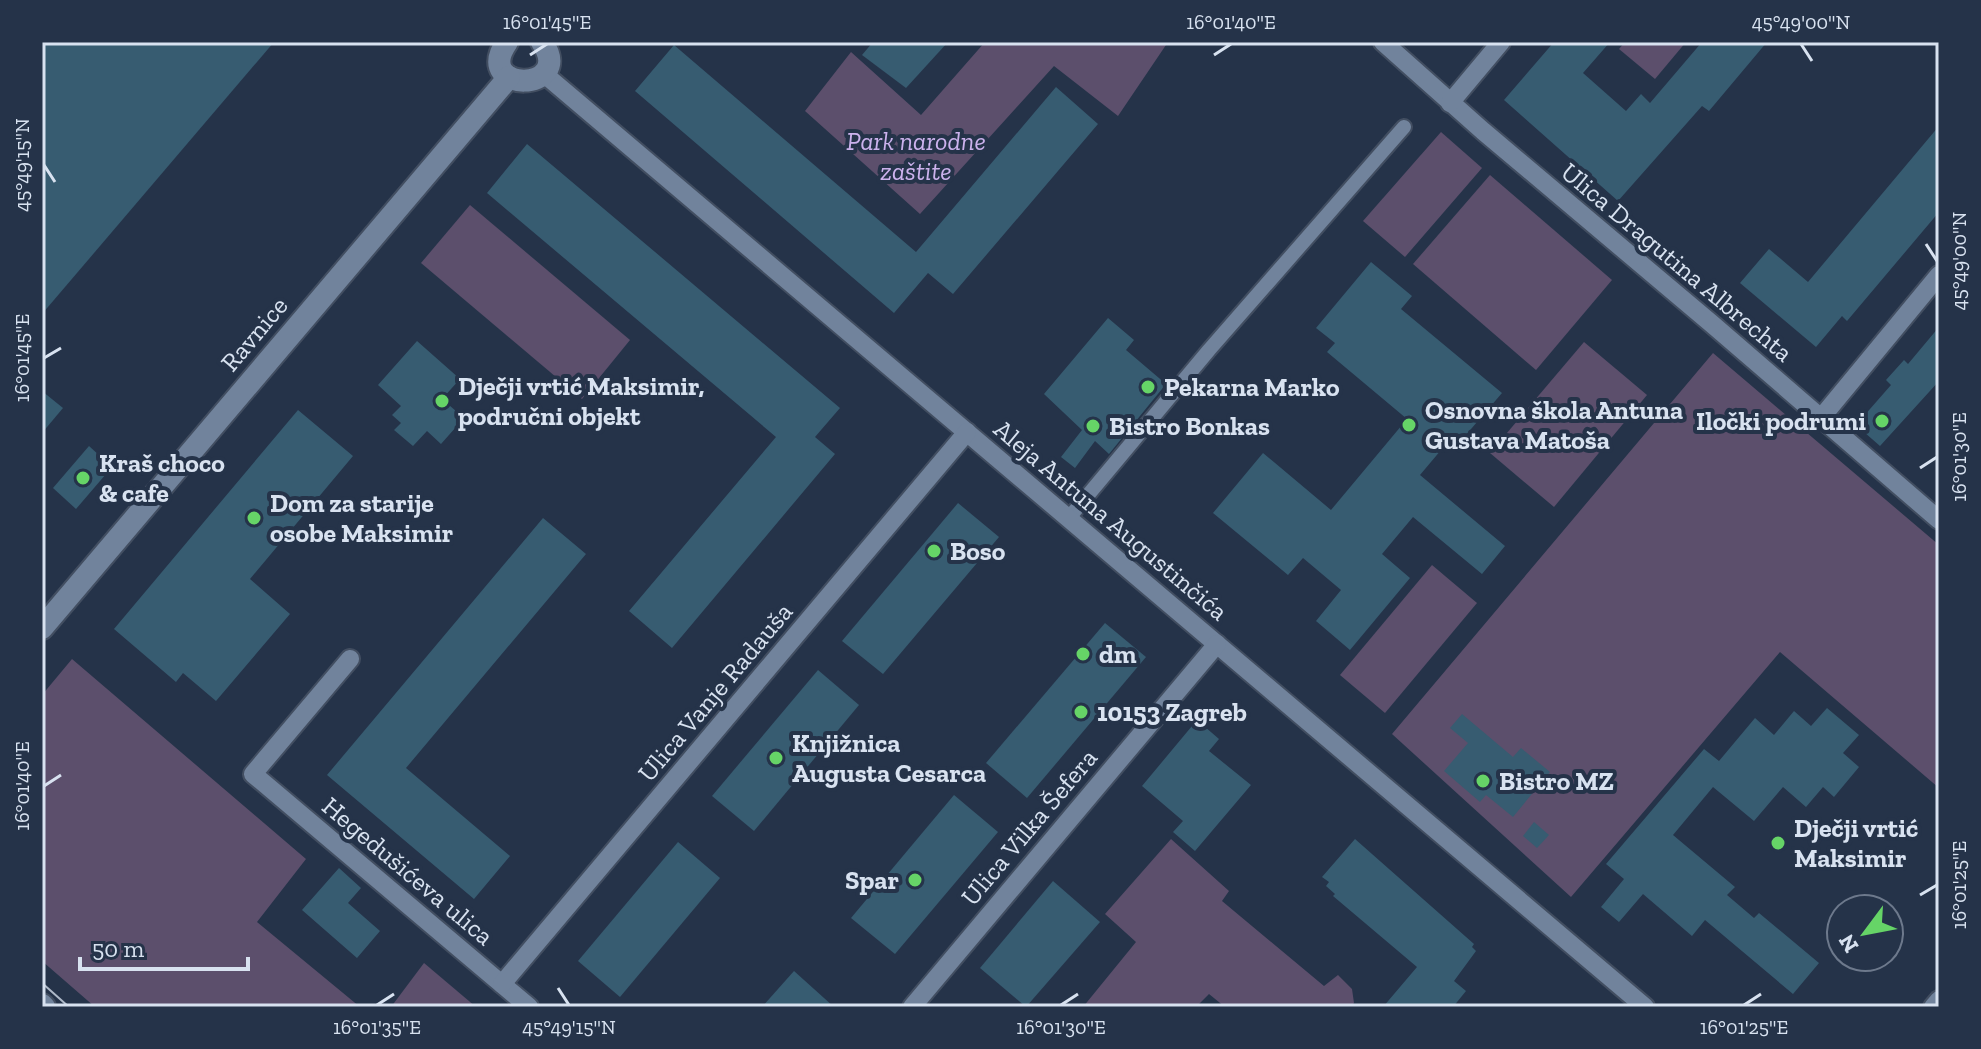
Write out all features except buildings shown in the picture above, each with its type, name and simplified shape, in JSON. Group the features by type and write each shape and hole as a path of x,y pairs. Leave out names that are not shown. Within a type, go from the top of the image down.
{"street":[{"path":"507,42 500,57 504,71 515,81 531,82 543,73 549,59 542,42"},
{"name":"Ulica Dragutina Albrechta","path":"1383,42 1450,103 1939,520"},
{"path":"1450,103 1501,42"},
{"name":"Aleja Antuna Augustinčića","path":"543,73 1645,1007"},
{"name":"Ravnice","path":"42,628 509,77"},
{"path":"1068,519 1209,350 1404,127"},
{"path":"1821,418 1939,275"},
{"name":"Ulica Vanje Radauša","path":"502,984 967,432"},
{"name":"Ulica Vilka Šefera","path":"912,1007 1217,644"},
{"name":"Hegedušićeva ulica","path":"350,659 253,774 529,1007"},
{"path":"1933,1007 1939,1000"}],"green space":[{"name":"Park narodne zaštite","path":"985,42 1168,42 1118,116 1054,66 920,214 805,111 851,52 921,115"},
{"path":"1625,42 1686,42 1655,79 1619,49"},
{"path":"1441,132 1482,168 1405,257 1363,221"},
{"path":"1490,175 1612,280 1536,370 1413,264"},
{"path":"470,205 630,340 582,399 421,263"},
{"path":"1584,342 1647,395 1554,507 1490,453"},
{"path":"1713,353 1939,545 1939,788 1780,652 1571,897 1392,734"},
{"path":"1432,565 1477,603 1385,713 1340,675"},
{"path":"72,659 306,859 257,922 360,1007 95,1007 42,961 42,695"},
{"path":"1171,839 1229,891 1222,901 1324,986 1338,975 1352,989 1354,1003 1351,1007 1225,1007 1209,994 1196,1007 1083,1007 1136,942 1105,914"},
{"path":"424,963 476,1007 391,1007"}],"tram line":[{"path":"42,983 69,1007"}],"place":[{"name":"Pekarna Marko","path":"1148,387"},
{"name":"Dječji vrtić Maksimir, područni objekt","path":"442,401"},
{"name":"Iločki podrumi","path":"1882,421"},
{"name":"Osnovna škola Antuna Gustava Matoša","path":"1409,425"},
{"name":"Bistro Bonkas","path":"1093,426"},
{"name":"Kraš choco & cafe","path":"83,478"},
{"name":"Dom za starije osobe Maksimir","path":"254,518"},
{"name":"Boso","path":"934,551"},
{"name":"dm","path":"1083,654"},
{"name":"10153 Zagreb","path":"1081,712"},
{"name":"Knjižnica Augusta Cesarca","path":"776,758"},
{"name":"Bistro MZ","path":"1483,781"},
{"name":"Dječji vrtić Maksimir","path":"1778,843"},
{"name":"Spar","path":"915,880"}]}
